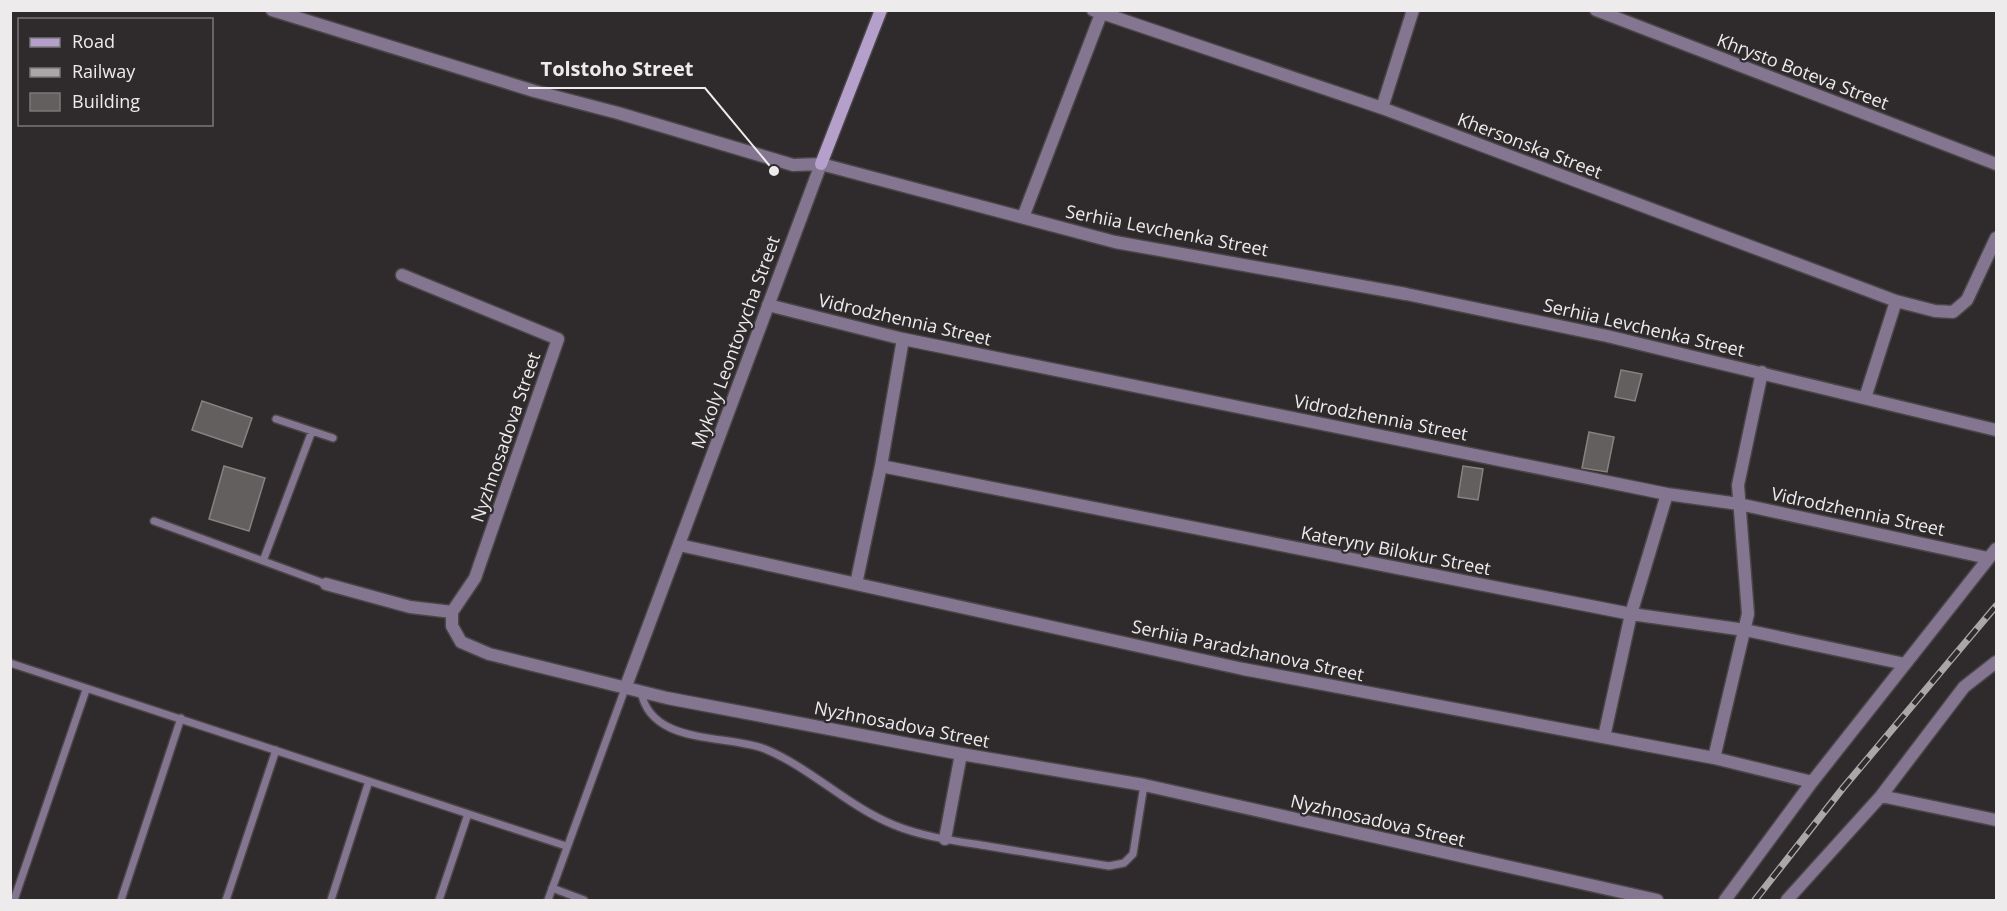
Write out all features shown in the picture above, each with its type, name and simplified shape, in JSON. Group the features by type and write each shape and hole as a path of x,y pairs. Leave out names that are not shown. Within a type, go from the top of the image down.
{"street":[{"name":"Serhiia Levchenka Street","path":"272,10 534,91 793,165 821,164 1115,242 1406,294 1762,372 1996,430"},
{"name":"Mykoly Leontovycha Street","path":"626,686 880,10"},
{"path":"1382,108 1413,10"},
{"name":"Khrysto Boteva Street","path":"1596,10 1996,164"},
{"path":"1023,217 1097,12"},
{"name":"Khersonska Street","path":"1097,12 1382,108 1896,302 1935,312 1953,312 1967,300 1996,238"},
{"name":"Nyzhnosadova Street","path":"402,276 558,339 475,578 452,612 452,626 461,642 489,654 668,698 961,754 1144,785 1657,900"},
{"path":"1865,398 1896,302"},
{"name":"Vidrodzhennia Street","path":"768,306 903,339 1667,494 1739,504 1992,553"},
{"path":"856,584 881,466 903,339"},
{"path":"1714,758 1748,614 1738,485 1762,372"},
{"name":"Kateryny Bilokur Street","path":"881,466 1631,614 1745,630 1905,664"},
{"path":"1604,737 1631,614 1667,494"},
{"name":"Serhiia Paradzhanova Street","path":"679,545 1243,669 1714,758 1812,782"},
{"path":"1725,900 1812,782 1992,553"},
{"path":"326,584 410,607 452,612"},
{"path":"1787,900 1881,796 1964,687 1996,662"},
{"path":"945,839 961,754"},
{"path":"1881,796 1996,820"}],"lane":[{"path":"276,419 333,438"},
{"path":"263,561 312,431"},
{"path":"154,521 326,584"},
{"path":"10,663 86,690 181,718 567,846"},
{"path":"548,900 626,686"},
{"path":"14,900 86,690"},
{"path":"641,691 647,708 672,727 694,737 761,747 794,762 870,813 896,826 945,839 1109,866 1124,863 1133,854 1144,785"},
{"path":"121,900 181,718"},
{"path":"226,900 276,750"},
{"path":"331,900 369,781"},
{"path":"439,900 468,814"},
{"path":"552,888 584,900"}],"building":[{"path":"1621,370 1642,374 1635,401 1615,397"},
{"path":"202,401 252,418 242,447 192,430"},
{"path":"1589,432 1614,437 1607,472 1582,468"},
{"path":"224,466 265,478 249,531 209,519"},
{"path":"1463,466 1483,469 1478,500 1458,497"}],"railway":[{"path":"1755,900 1843,788 1996,606"}],"place":[{"name":"Tolstoho Street","path":"774,171"}]}
